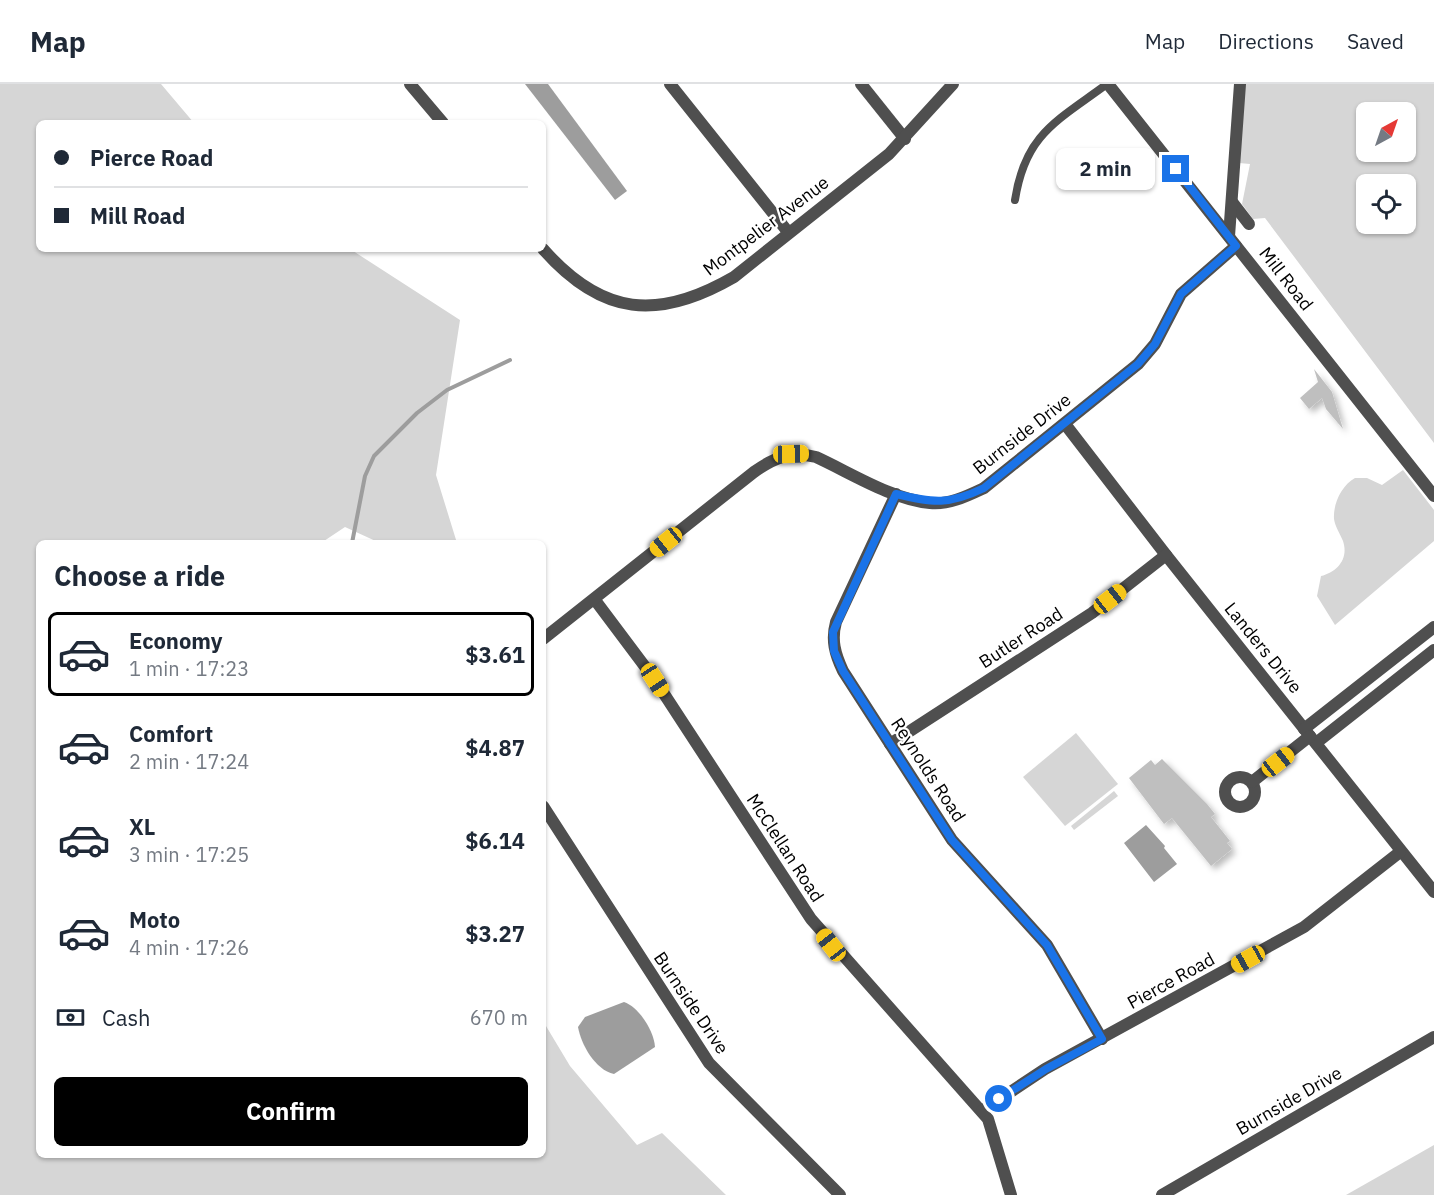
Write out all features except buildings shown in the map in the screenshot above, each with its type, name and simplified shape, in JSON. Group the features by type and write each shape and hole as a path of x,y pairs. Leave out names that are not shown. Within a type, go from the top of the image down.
{"street":[{"path":"410,84 440,120"},
{"path":"670,84 788,232"},
{"path":"861,84 904,139"},
{"name":"Montpelier Avenue","path":"546,252 571,277 605,297 639,306 675,304 711,291 734,277 904,139 953,84"},
{"name":"Mill Road","path":"1108,84 1434,496"},
{"path":"1233,241 1232,202 1240,84"},
{"path":"1232,202 1249,224"},
{"name":"Burnside Drive","path":"546,637 754,471 780,456 804,454 816,457 896,494 930,503 964,498 984,488 1148,355 1181,294 1233,241"},
{"name":"Landers Drive","path":"1065,424 1400,852 1434,892"},
{"name":"Reynolds Road","path":"896,494 833,632 834,651 843,671 952,840 1039,934 1102,1039"},
{"name":"Butler Road","path":"890,744 1092,613 1166,555"},
{"name":"McClellan Road","path":"595,600 655,680 811,919 982,1112 992,1128 1011,1195"},
{"path":"1252,782 1310,736 1434,627"},
{"path":"1310,736 1434,650"},
{"name":"Burnside Drive","path":"546,811 704,1056 840,1195"},
{"name":"Pierce Road","path":"982,1112 1046,1069 1305,927 1400,852"},
{"name":"Burnside Drive","path":"1162,1195 1434,1037"}],"lane":[{"path":"1015,200 1026,158 1039,135 1108,84"}],"shaded area":[{"path":"0,84 161,84 191,120 36,120 36,252 355,252 460,320 436,475 456,540 373,540 345,527 326,540 36,540 36,1158 546,1158 546,1026 570,1066 637,1145 662,1133 726,1195 0,1195"},
{"path":"525,84 548,84 627,191 615,200"},
{"path":"1244,84 1434,84 1434,443 1265,218 1253,219 1242,204 1250,164 1239,163"},
{"path":"1403,470 1434,510 1434,541 1335,625 1317,596 1321,576 1337,568 1343,559 1343,541 1334,519 1339,495 1355,478 1367,478 1382,485"},
{"path":"1076,733 1118,784 1065,826 1023,777"},
{"path":"1114,791 1118,796 1074,830 1071,826"},
{"path":"1146,825 1165,846 1164,848 1177,864 1154,882 1124,843"},
{"path":"624,1002 635,1009 645,1020 655,1047 614,1074 607,1072 595,1062 582,1041 578,1027 585,1017"},
{"path":"1434,1145 1434,1195 1346,1195"}],"waterway":[{"path":"353,540 365,476 374,456 417,413 447,390 510,360"}],"route":[{"path":"999,1099 1046,1069 1102,1039 1039,934 952,840 843,671 834,651 833,632 896,494 930,503 964,498 984,488 1148,355 1181,294 1236,246 1176,169"}]}
